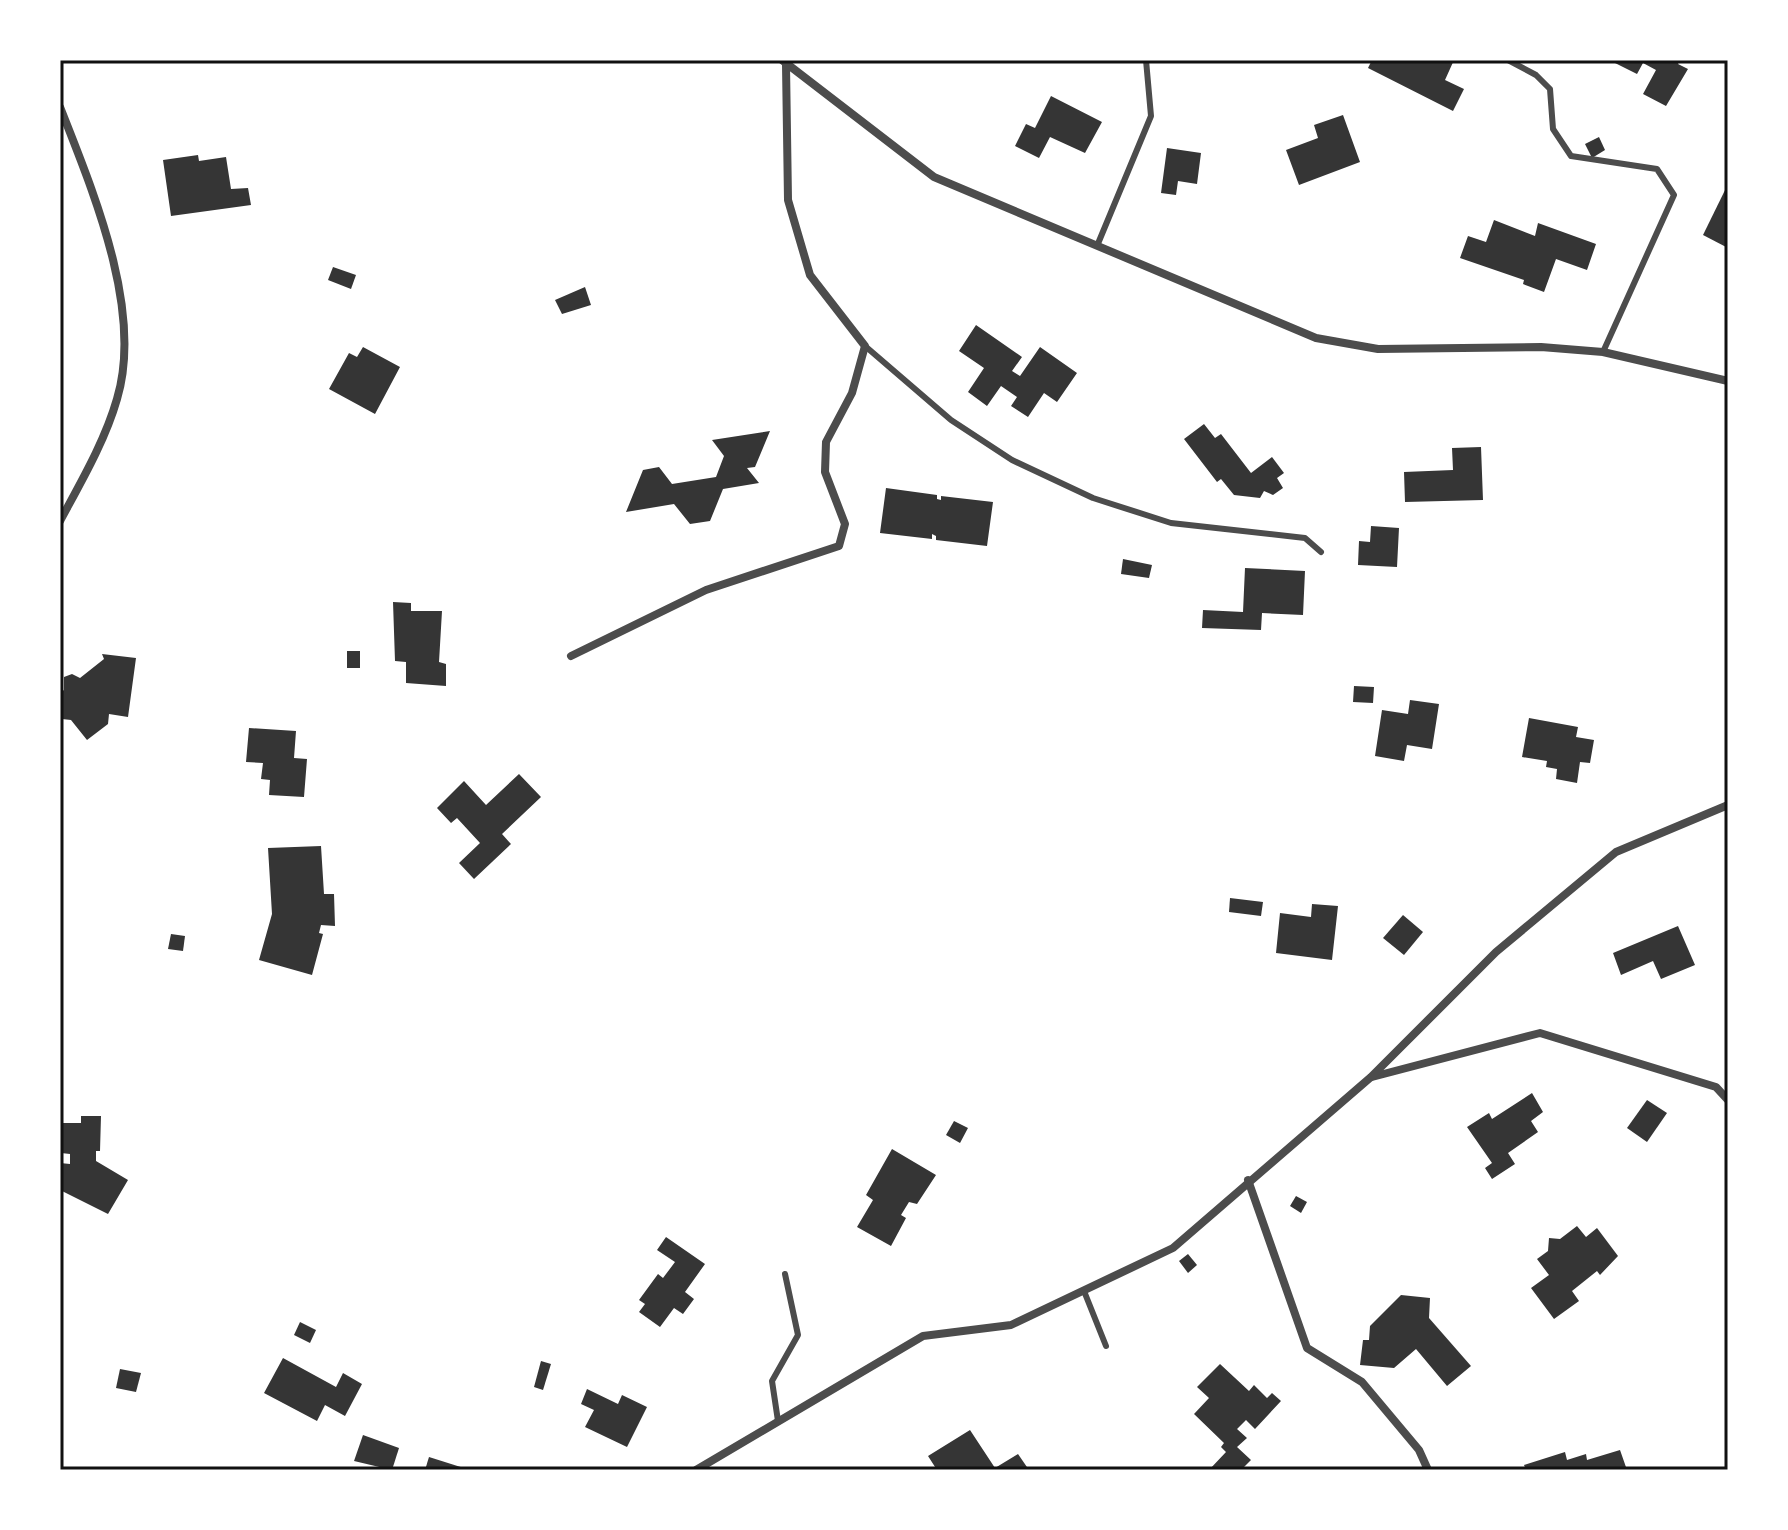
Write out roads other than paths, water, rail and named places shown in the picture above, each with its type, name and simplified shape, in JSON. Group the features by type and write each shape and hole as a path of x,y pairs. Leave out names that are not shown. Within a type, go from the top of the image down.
{"street":[{"path":"784,62 934,177 1316,338 1378,349 1541,347 1603,352 1728,381"},
{"path":"571,656 706,590 839,546 845,524 825,472 826,442 852,393 865,346 810,275 788,200 784,62"},
{"path":"60,107 95,197 121,295 123,369 117,399 85,476 60,521"},
{"path":"696,1470 923,1336 1011,1325 1173,1248 1248,1180 1371,1077 1496,952 1616,852 1728,805"},
{"path":"1371,1077 1540,1033 1716,1087 1728,1100"},
{"path":"1248,1180 1307,1348 1362,1382 1419,1450 1428,1470"}],"lane":[{"path":"1097,246 1151,116 1146,60"},
{"path":"1508,60 1536,75 1550,89 1553,129 1571,156 1657,169 1674,195 1603,352"},
{"path":"865,346 951,420 1012,460 1093,498 1171,523 1305,538 1321,552"},
{"path":"778,1421 772,1381 798,1335 785,1274"},
{"path":"1084,1291 1106,1346"}]}
